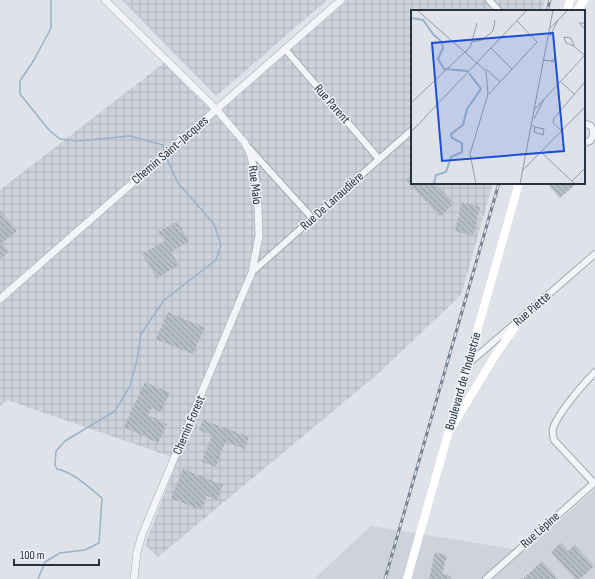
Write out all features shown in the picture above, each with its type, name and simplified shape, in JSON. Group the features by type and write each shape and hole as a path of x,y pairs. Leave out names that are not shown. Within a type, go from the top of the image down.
{"main road":[{"path":"567,10 570,0"},
{"path":"578,10 584,0"},
{"name":"Boulevard de l'Industrie","path":"407,579 519,184"},
{"path":"449,433 496,354 520,320"}],"street":[{"name":"Rue Malo","path":"105,0 216,110 245,143 251,156 256,181 258,207 259,236 252,272"},
{"name":"Chemin Saint-Jacques","path":"0,299 340,0"},
{"path":"489,0 498,10"},
{"name":"Rue Parent","path":"285,49 380,159"},
{"path":"585,123 591,126 593,136 590,142 585,143"},
{"name":"Rue De Lanaudière","path":"252,272 411,131"},
{"path":"245,143 313,219"},
{"name":"Rue Piette","path":"468,364 595,254"},
{"name":"Chemin Forest","path":"134,579 137,552 142,535 252,272"},
{"path":"594,483 554,440 552,435 553,429 561,413 595,372"},
{"name":"Rue Lépine","path":"487,579 594,483"}],"shaded area":[{"path":"122,0 327,0 216,96"},
{"path":"348,0 545,0 542,10 411,10 411,184 493,184 461,295 380,372 158,557 145,545 178,459 7,400 0,406 0,190 164,63 215,114"},
{"path":"595,489 595,579 314,579 371,526 525,551"}],"building":[{"path":"411,174 411,184 436,184 454,203 440,217 406,180"},
{"path":"551,184 576,184 560,198 549,186"},
{"path":"462,202 480,207 473,236 455,231"},
{"path":"0,210 17,231 2,243 9,252 0,259"},
{"path":"177,222 189,241 171,252 179,265 157,278 142,254 165,241 158,232"},
{"path":"168,312 205,328 193,354 156,339"},
{"path":"145,382 170,393 161,412 152,408 148,415 167,424 158,443 124,427"},
{"path":"203,420 249,437 245,449 225,442 216,467 202,462 212,435 199,430"},
{"path":"183,469 223,485 217,500 207,496 201,510 171,498"},
{"path":"561,543 568,551 575,545 594,566 580,579 575,579 551,552"},
{"path":"435,552 447,556 442,574 451,576 451,579 429,579"},
{"path":"542,561 558,579 523,579"}],"waterway":[{"path":"51,0 51,28 34,60 20,81 20,94 49,130 60,139 78,141 130,136 163,145 164,149"},
{"path":"38,579 45,562 60,553 85,550 99,543 102,498 75,477 57,469 55,465 56,451 65,441 115,411 130,386 137,360 141,334 164,300 216,260 221,245 214,224 178,183 167,159"}],"railway":[{"path":"547,10 550,0"},
{"path":"385,579 499,184"}]}
